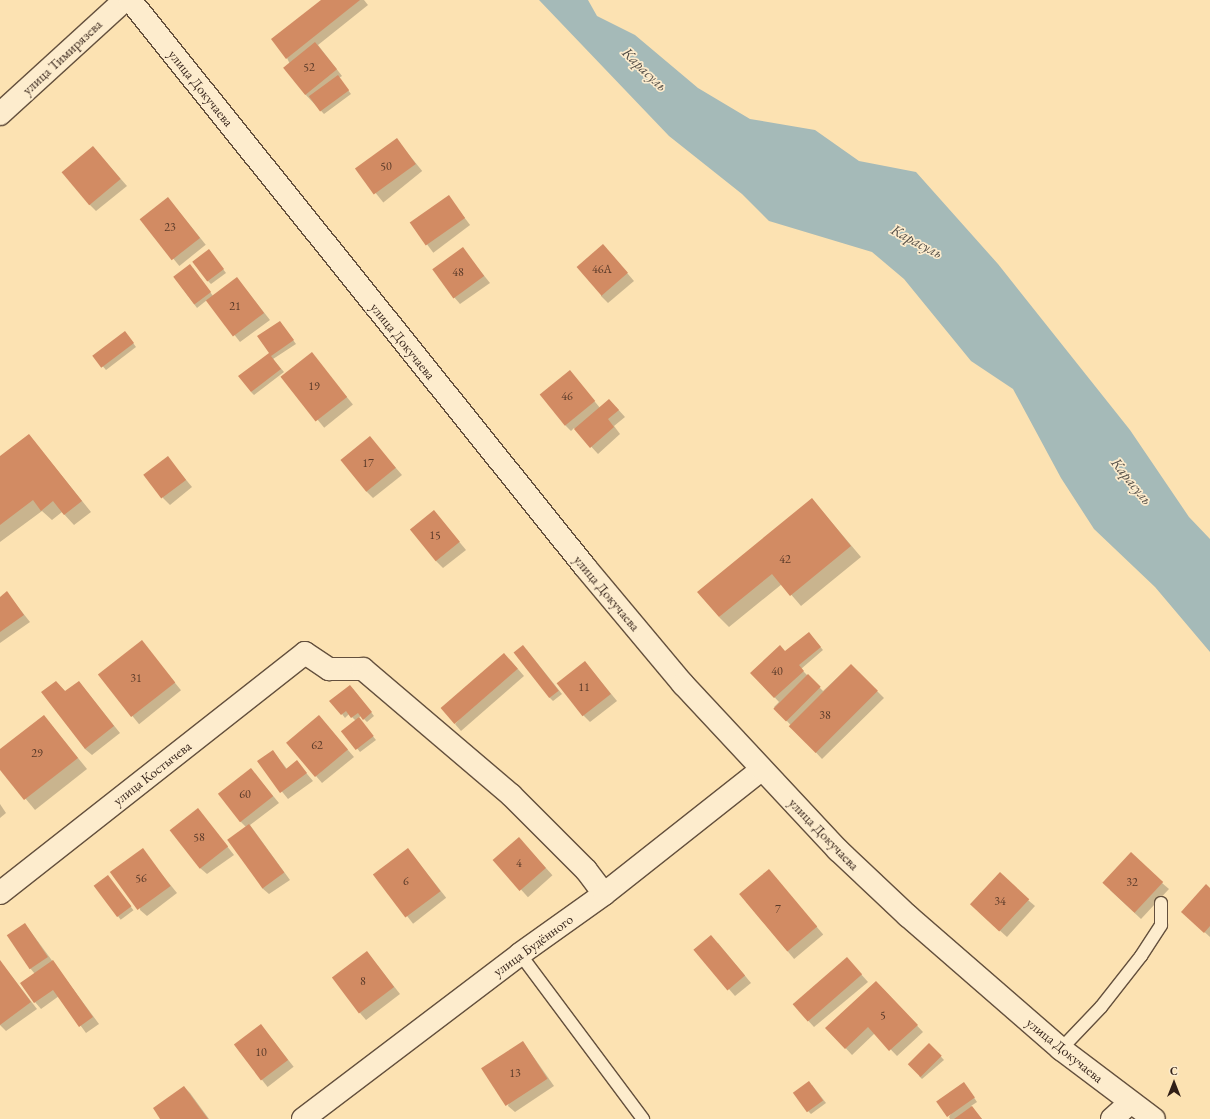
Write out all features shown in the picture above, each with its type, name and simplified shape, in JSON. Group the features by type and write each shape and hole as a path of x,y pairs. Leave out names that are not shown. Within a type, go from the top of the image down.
{"street":[{"name":"улица Тимирязева","path":"0,114 125,0"},
{"name":"улица Докучаева","path":"130,0 584,567 683,684 838,850 908,916 1061,1049 1154,1119"},
{"name":"улица Костычева","path":"0,893 305,653 329,669 363,668 511,795 586,870 604,894"},
{"name":"улица Будённого","path":"303,1119 520,954 604,894 762,769"},
{"path":"1112,1119 1131,1102"}],"lane":[{"path":"1061,1049 1101,1007 1142,956 1161,925 1161,903"},
{"path":"520,954 643,1119"}],"water":[{"name":"Карасуль","path":"539,0 588,0 597,16 635,35 698,88 750,119 815,130 859,161 916,172 998,264 1130,430 1189,517 1210,539 1210,652 1155,587 1094,529 1061,478 1013,389 971,361 904,279 872,252 769,221 742,194 669,136"}],"building":[{"path":"321,0 360,0 286,59 271,39"},
{"path":"315,42 337,69 305,95 283,68"},
{"path":"338,75 349,90 320,112 309,96"},
{"path":"397,138 416,164 374,194 355,169"},
{"path":"93,146 121,179 89,205 62,172"},
{"path":"449,195 465,218 426,245 410,223"},
{"path":"168,197 200,238 172,260 140,219"},
{"path":"603,244 628,273 602,296 577,267"},
{"path":"463,247 484,276 453,298 432,269"},
{"path":"209,249 224,269 207,282 192,262"},
{"path":"190,264 211,292 194,305 173,277"},
{"path":"237,277 264,313 233,336 206,300"},
{"path":"280,321 294,340 271,356 281,369 251,392 238,376 269,353 257,336"},
{"path":"125,331 134,343 101,368 92,356"},
{"path":"312,352 347,397 316,422 280,377"},
{"path":"570,370 595,401 565,426 540,395"},
{"path":"609,399 619,410 608,419 614,427 590,448 574,429"},
{"path":"29,434 82,501 64,515 53,501 41,511 33,500 0,525 0,456"},
{"path":"370,436 396,468 366,492 340,460"},
{"path":"168,456 186,480 161,499 143,475"},
{"path":"812,498 851,546 790,596 772,574 719,617 697,592"},
{"path":"434,510 460,542 436,561 410,530"},
{"path":"7,591 24,615 0,632 0,597"},
{"path":"809,632 821,647 799,665 804,671 774,698 750,673 780,645 785,651"},
{"path":"142,640 175,683 131,717 98,674"},
{"path":"523,645 559,691 549,698 514,652"},
{"path":"504,653 518,669 454,724 441,708"},
{"path":"585,661 611,694 582,716 557,683"},
{"path":"851,664 878,691 816,753 789,726"},
{"path":"808,674 821,687 786,721 773,709"},
{"path":"56,681 65,691 79,681 114,726 85,749 41,692"},
{"path":"350,685 372,712 363,720 358,713 351,718 346,711 341,715 329,701"},
{"path":"44,715 78,758 24,800 0,770 0,749"},
{"path":"319,715 348,749 315,777 286,743"},
{"path":"359,717 374,736 356,750 341,731"},
{"path":"273,750 286,769 297,760 307,773 280,793 257,761"},
{"path":"251,768 273,796 240,822 218,794"},
{"path":"198,808 228,847 200,869 170,830"},
{"path":"249,824 284,873 262,888 227,840"},
{"path":"519,837 546,868 519,891 493,860"},
{"path":"143,848 171,886 137,910 110,872"},
{"path":"408,848 440,891 405,918 373,874"},
{"path":"1131,852 1163,882 1135,913 1102,883"},
{"path":"769,869 817,926 787,952 739,894"},
{"path":"1000,872 1029,899 999,931 970,904"},
{"path":"108,875 131,906 117,917 94,886"},
{"path":"1206,884 1210,888 1210,926 1204,933 1181,912"},
{"path":"25,923 48,957 30,969 7,935"},
{"path":"711,935 745,976 727,990 693,950"},
{"path":"367,951 394,987 359,1013 332,977"},
{"path":"847,957 862,974 808,1022 793,1004"},
{"path":"0,960 31,1002 0,1025"},
{"path":"53,960 93,1017 79,1027 53,990 34,1003 20,983"},
{"path":"876,981 918,1025 889,1051 868,1027 845,1049 825,1028"},
{"path":"261,1024 288,1060 261,1080 234,1044"},
{"path":"523,1041 548,1079 506,1106 481,1068"},
{"path":"929,1043 942,1056 921,1077 908,1064"},
{"path":"809,1081 823,1100 807,1112 793,1093"},
{"path":"964,1082 975,1098 947,1117 936,1102"},
{"path":"184,1086 208,1119 160,1119 153,1108"},
{"path":"972,1106 982,1119 954,1119"}]}
